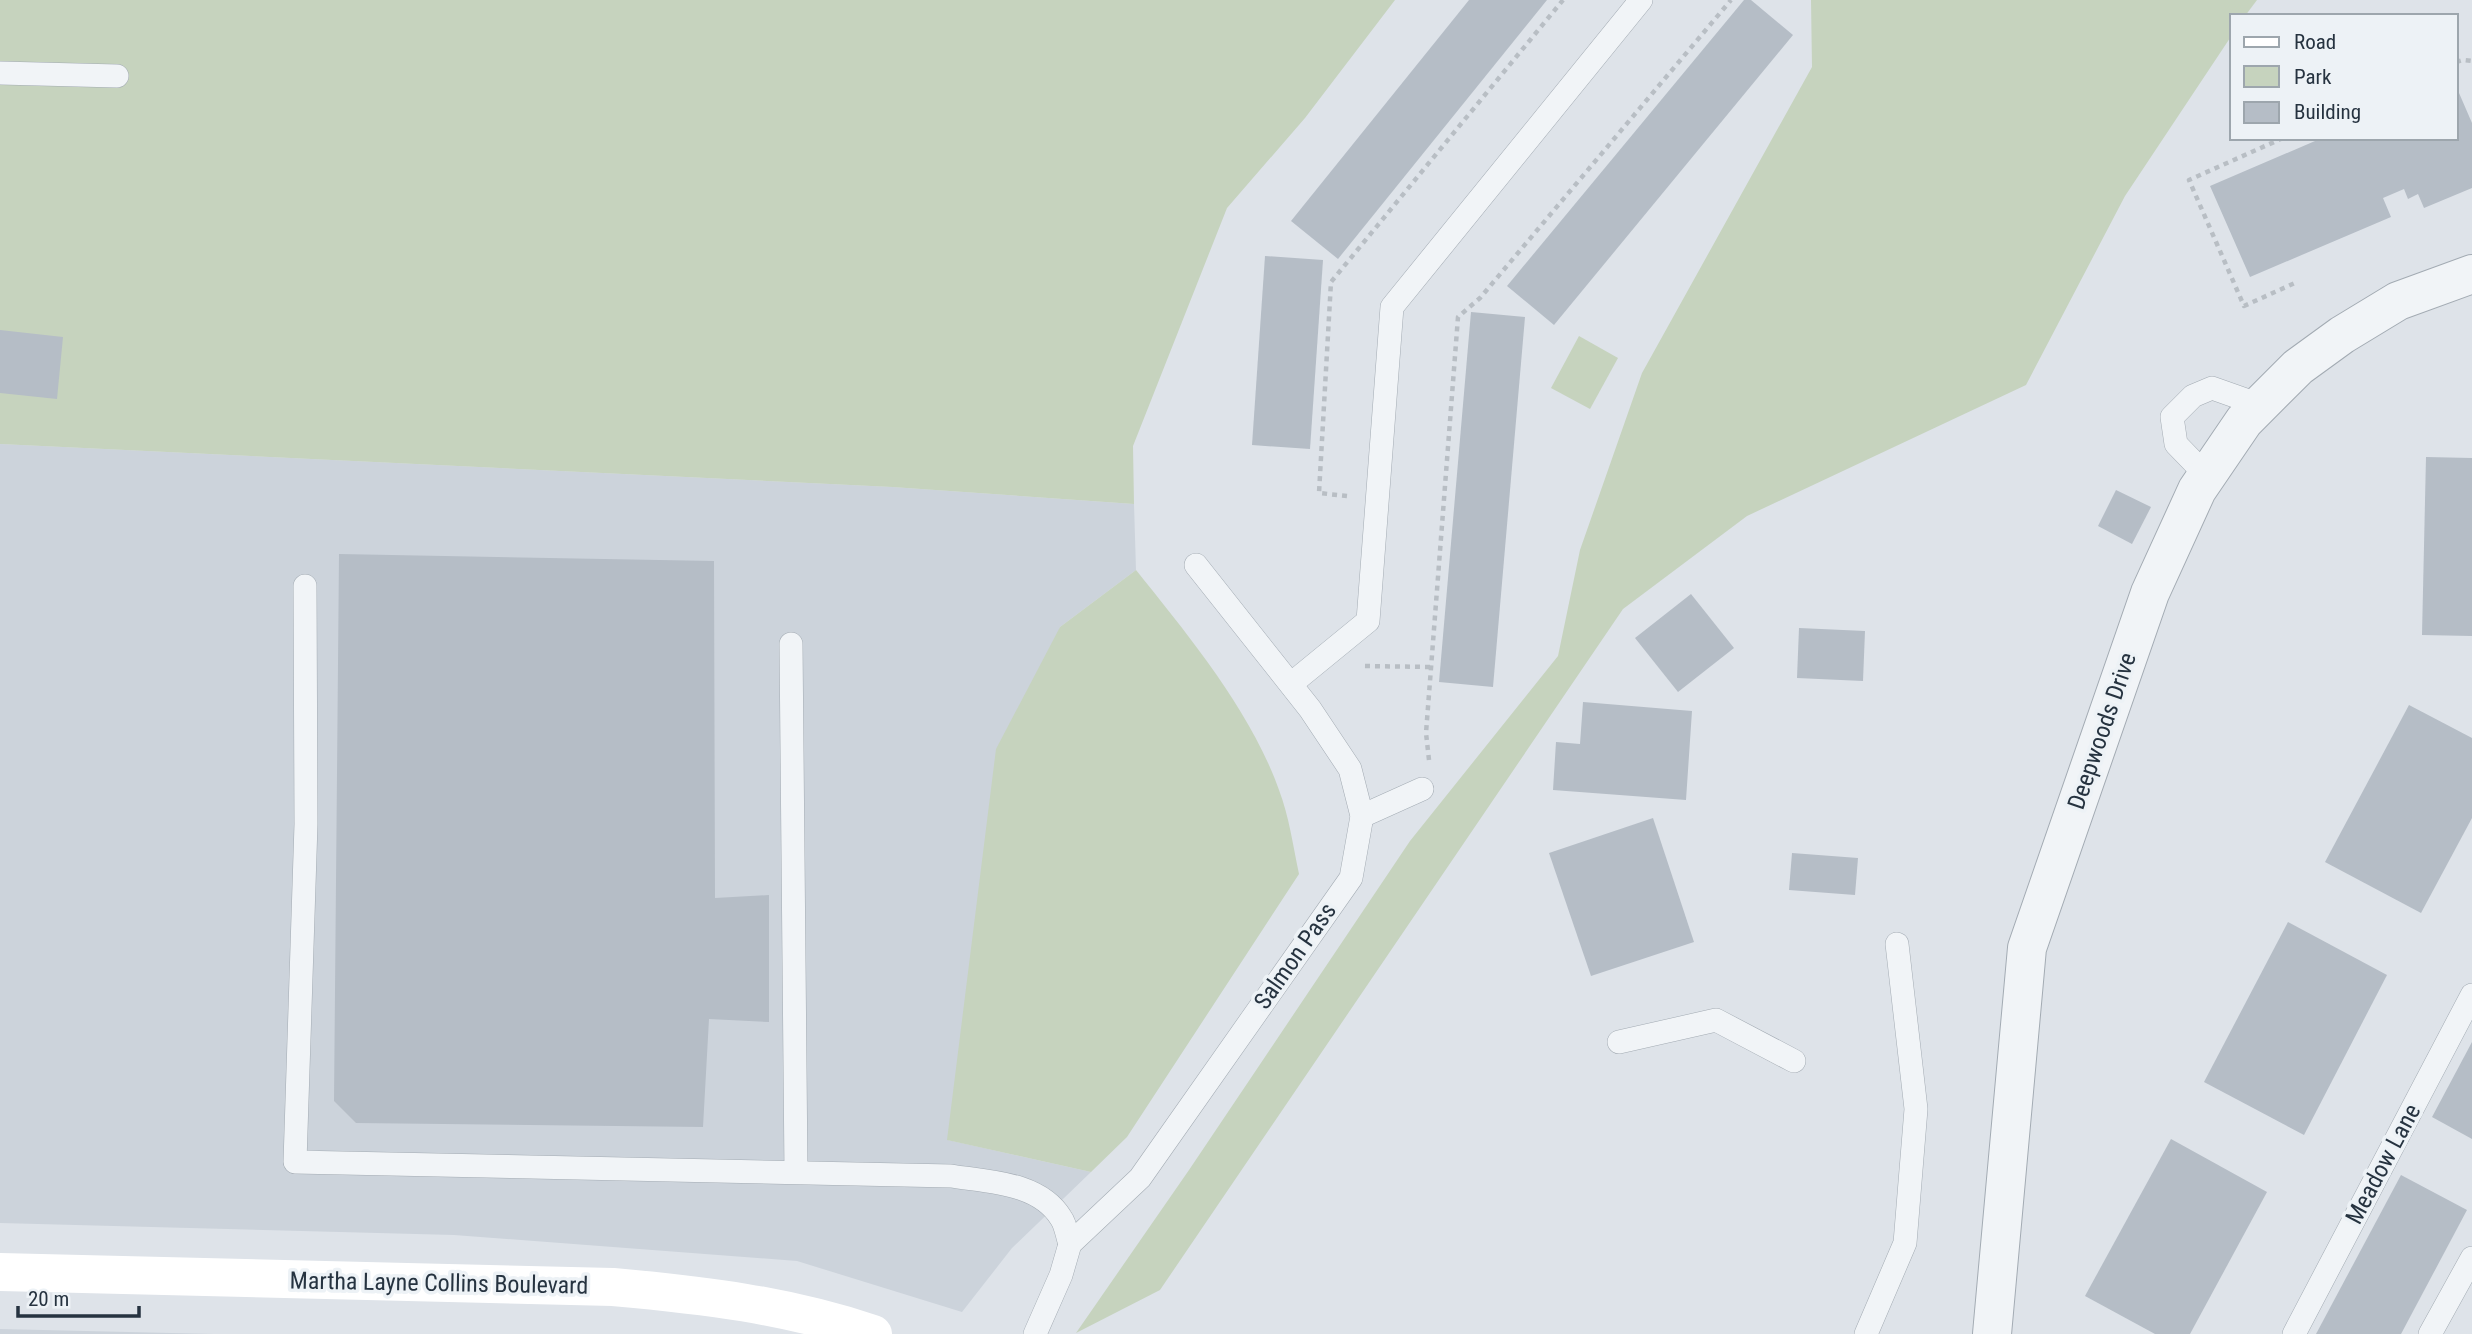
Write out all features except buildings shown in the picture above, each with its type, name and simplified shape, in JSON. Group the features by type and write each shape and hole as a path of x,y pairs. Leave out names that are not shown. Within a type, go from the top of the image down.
{"main road":[{"name":"Martha Layne Collins Boulevard","path":"0,1272 613,1287 696,1295 794,1310 873,1334"}],"street":[{"name":"Deepwoods Drive","path":"1992,1334 2027,948 2150,593 2197,490 2244,421 2298,367 2342,335 2398,301 2472,274"}],"lane":[{"path":"1290,684 1368,621 1392,307 1641,0"},
{"path":"0,73 117,76"},
{"path":"2207,476 2176,444 2172,417 2193,396 2212,388 2260,405"},
{"name":"Salmon Pass","path":"1035,1334 1061,1275 1070,1244 1140,1178 1350,878 1362,816 1350,769 1310,709 1196,565"},
{"path":"305,586 306,824 295,1162 796,1172 890,1177 951,1176 1020,1187 1045,1201 1062,1218 1070,1244"},
{"path":"791,644 796,1172"},
{"path":"1362,816 1422,789"},
{"path":"1866,1334 1905,1243 1909,1203 1916,1109 1897,944"},
{"name":"Meadow Lane","path":"2294,1334 2472,995"},
{"path":"1619,1042 1716,1020 1794,1061"},
{"path":"2430,1334 2472,1258"}],"path":[{"path":"1422,789 1419,775 1430,765 1426,733 1458,317 1480,298 1731,0"},
{"path":"2279,140 2189,180 2244,306 2297,282"},
{"path":"1358,671 1366,665 1431,667"}],"shaded area":[{"path":"0,444 892,487 1134,504 1136,570 1060,627 948,1140 1091,1172 1012,1248 962,1312 797,1261 454,1235 0,1223"},
{"path":"0,1329 214,1334 0,1334"}],"green space":[{"path":"0,0 1395,0 1305,118 1227,208 1133,446 1134,504 892,487 0,444"},
{"path":"1811,0 2257,0 2246,14 2230,14 2230,38 2125,196 2026,385 1747,516 1623,609 1160,1290 1076,1333 1410,841 1558,656 1580,550 1642,373 1812,67"},
{"path":"1579,336 1618,358 1590,409 1551,388"},
{"path":"1136,570 1216,675 1252,731 1282,800 1299,874 1127,1137 1091,1172 947,1140 996,749 1060,627"}]}
